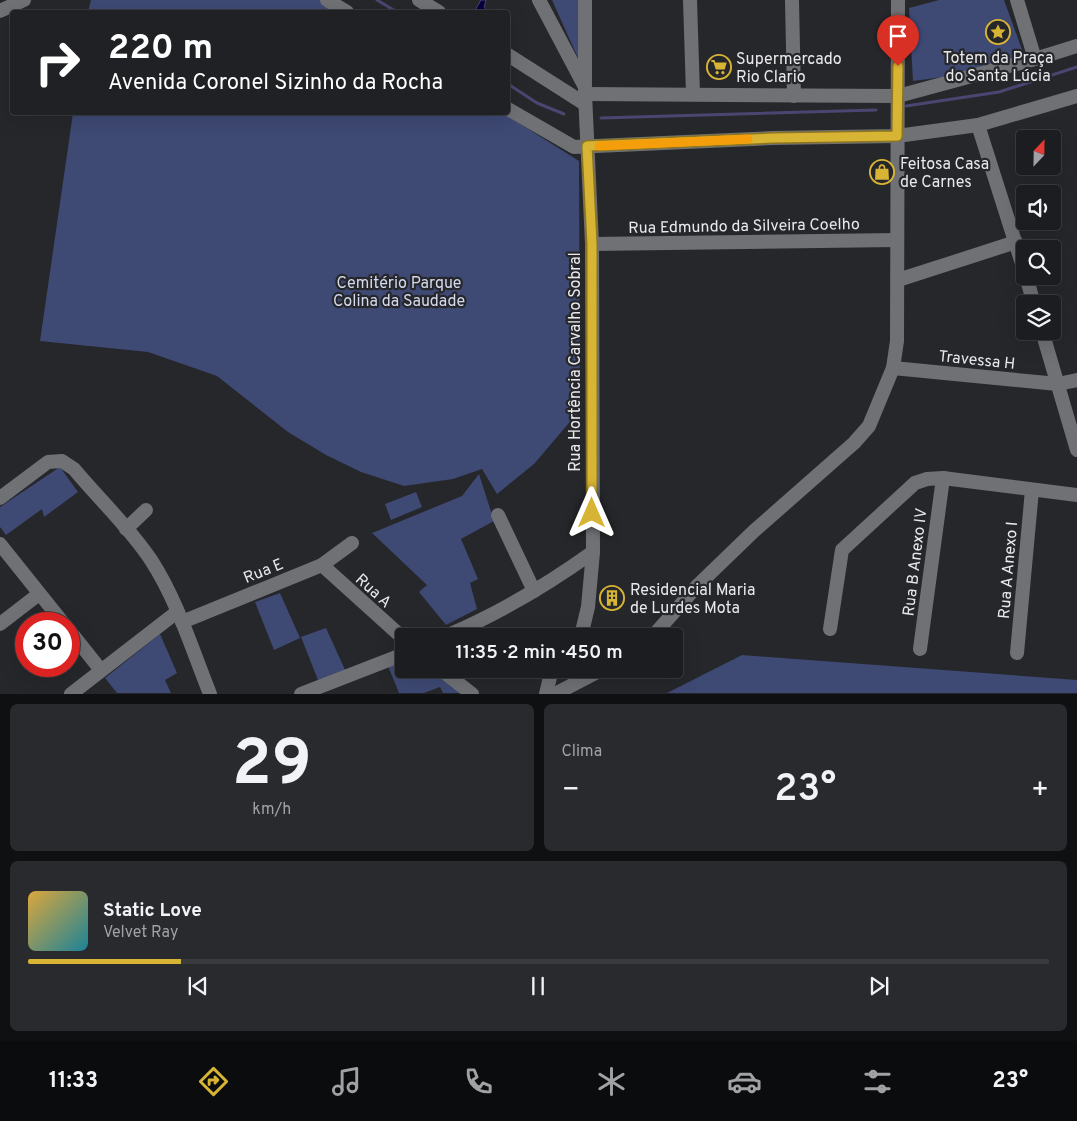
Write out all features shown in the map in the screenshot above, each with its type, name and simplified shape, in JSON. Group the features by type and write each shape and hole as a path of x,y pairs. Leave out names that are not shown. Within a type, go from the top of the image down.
{"street":[{"path":"0,11 24,0"},
{"path":"327,0 344,10"},
{"path":"419,0 436,10"},
{"path":"538,0 585,95"},
{"path":"585,0 585,95"},
{"path":"690,0 693,94"},
{"path":"792,0 794,96"},
{"path":"660,628 697,586 854,443 869,426 893,368 897,340 898,280 898,0"},
{"path":"1017,0 1035,59"},
{"path":"510,56 585,95 898,96 1077,46"},
{"name":"Rua Hortência Carvalho Sobral","path":"582,628 588,607 593,552 592,244 585,95"},
{"path":"510,110 574,147 773,138 897,136 978,125 1076,102"},
{"path":"898,280 1016,242 978,125"},
{"name":"Rua Edmundo da Silveira Coelho","path":"592,244 897,240"},
{"path":"1045,340 1077,450"},
{"name":"Travessa H","path":"893,368 1058,384 1077,380"},
{"path":"0,498 48,462 62,461 74,469 150,558 180,617 210,694"},
{"path":"830,629 842,550 905,491 927,479 942,478 1077,495"},
{"name":"Rua B Anexo IV","path":"920,649 942,478"},
{"name":"Rua A Anexo I","path":"1017,653 1032,490"},
{"path":"126,529 146,510"},
{"path":"498,515 534,591"},
{"name":"Rua E","path":"71,694 100,670 180,617 322,565 352,543"},
{"path":"0,544 54,612"},
{"path":"466,628 534,591 593,552"},
{"name":"Rua A","path":"322,565 395,632"},
{"path":"0,624 39,594"},
{"path":"80,644 100,670"},
{"path":"301,694 395,657"},
{"path":"452,678 472,694"},
{"path":"546,694 550,678"},
{"path":"555,694 586,678"}],"green space":[{"path":"91,0 324,0 341,10 88,10"},
{"path":"552,0 582,0 582,67"},
{"path":"939,0 1004,0 1024,55 943,77 913,81 909,8"},
{"name":"Cemitério Parque Colina da Saudade","path":"73,115 506,115 579,161 580,410 534,464 497,494 482,469 453,479 404,486 361,472 326,455 288,432 217,376 148,352 40,341"},
{"path":"60,467 78,492 44,517 42,509 6,535 0,527 0,507"},
{"path":"479,474 494,521 461,539 478,579 470,583 477,609 446,625 419,592 427,585 372,533 462,496"},
{"path":"416,492 422,507 391,520 385,504"},
{"path":"280,593 300,638 274,650 255,602"},
{"path":"326,628 346,672 320,685 301,637"},
{"path":"160,634 177,673 165,680 171,693 117,693 105,678"},
{"path":"742,655 1077,680 1077,693 667,693"},
{"path":"395,664 395,678 443,678 461,693 443,693 440,687 424,693 399,693 388,666"}],"shaded area":[{"path":"481,0 486,0 484,7 486,10 475,10"}],"waterway":[{"path":"377,0 394,10"},
{"path":"906,106 999,92 1077,67"},
{"path":"510,85 537,103 564,114"},
{"path":"601,118 876,110"}],"slow traffic":[{"path":"599,146 748,139"}],"place":[{"name":"Totem da Praça do Santa Lúcia","path":"998,32"},
{"name":"Supermercado Rio Clario","path":"719,67"},
{"name":"Feitosa Casa de Carnes","path":"882,172"},
{"name":"Residencial Maria de Lurdes Mota","path":"612,598"}],"route":[{"path":"592,513 592,244 587,146 773,138 897,136 898,66"}]}
